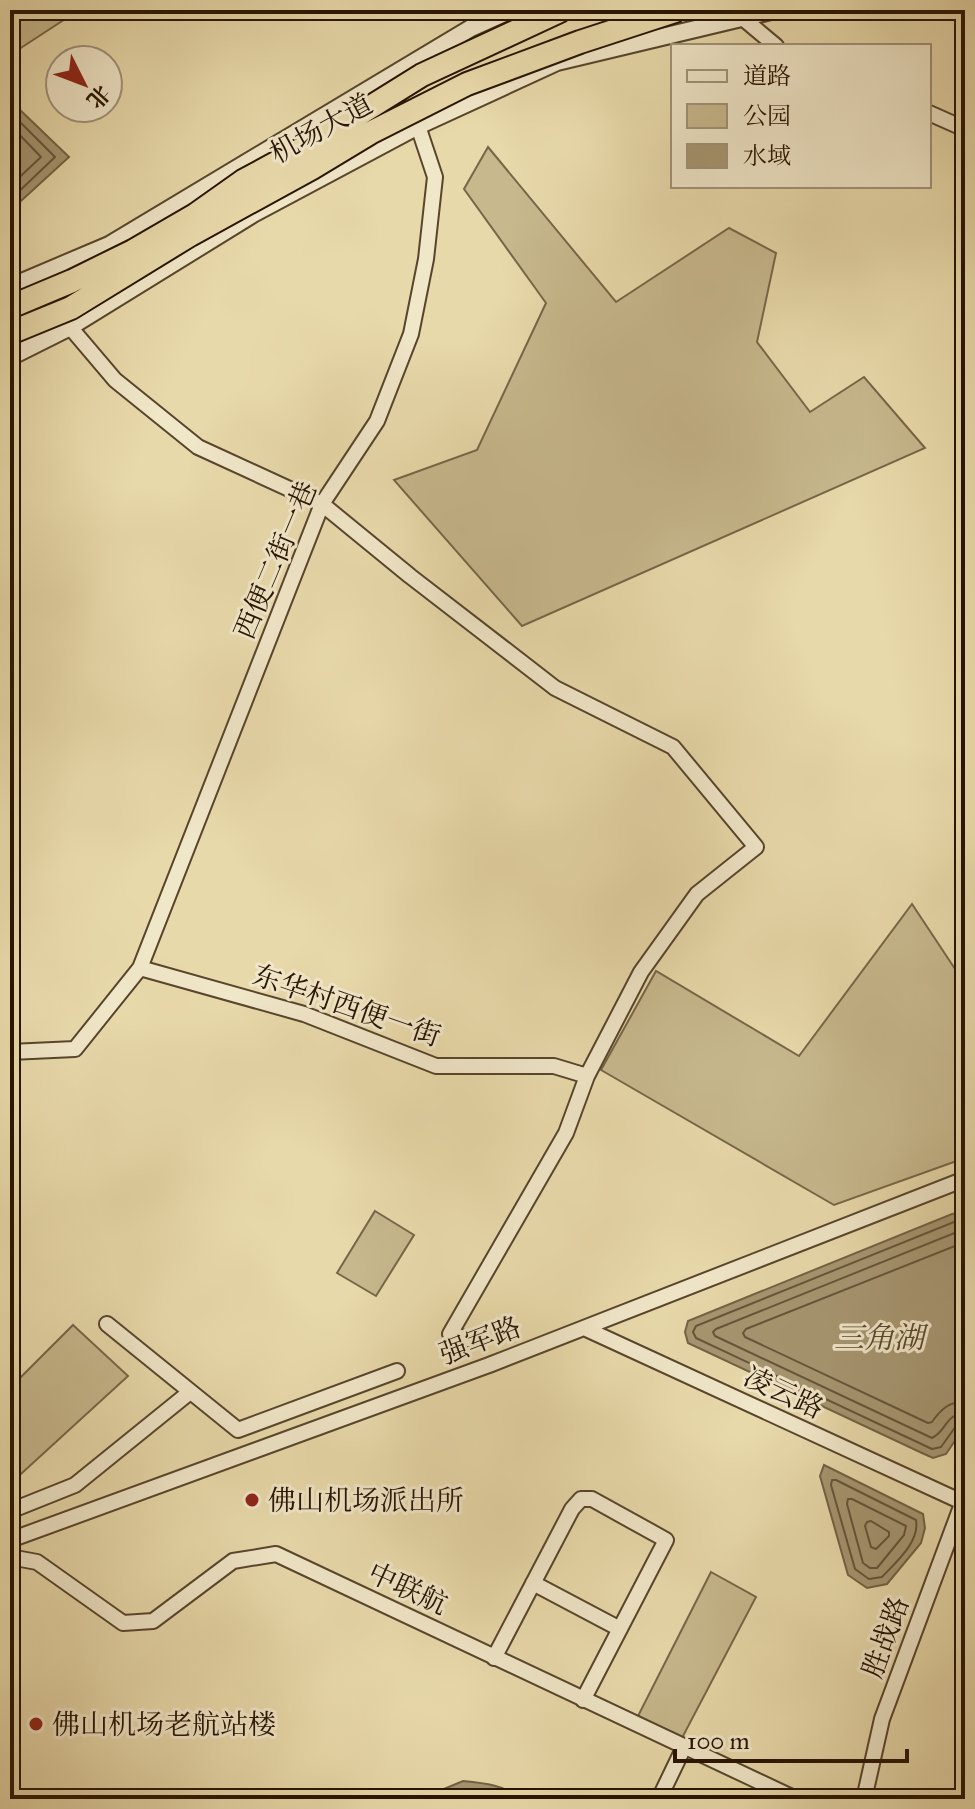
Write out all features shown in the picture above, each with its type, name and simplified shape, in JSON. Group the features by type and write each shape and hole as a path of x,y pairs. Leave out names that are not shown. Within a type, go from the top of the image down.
{"main road":[{"name":"机场大道","path":"10,307 133,251 195,215 243,181 311,144 422,75 562,10"},
{"name":"机场大道","path":"10,333 71,308 190,235 370,133 467,84 678,10"}],"street":[{"path":"10,287 109,245 471,28 511,10"},
{"path":"10,357 70,327 253,214 418,126 557,62 737,14 775,10"},
{"path":"737,14 774,44"},
{"path":"931,114 965,129"},
{"name":"西便二街一巷","path":"10,1052 75,1049 140,968 322,504 377,421 411,334 426,259 435,177 418,126"},
{"path":"70,327 115,380 198,447 322,504 555,688 673,747 756,847 697,894 641,972 587,1076 566,1133 450,1334 468,1339"},
{"name":"东华村西便一街","path":"140,968 304,1014 436,1066 554,1066 587,1076"},
{"name":"强军路","path":"10,1540 489,1365 965,1179"},
{"path":"107,1324 238,1430 397,1371"},
{"name":"凌云路","path":"584,1328 964,1499"},
{"path":"10,1511 75,1485 190,1392"},
{"path":"494,1658 572,1509 581,1499 592,1499 666,1540 583,1700"},
{"name":"胜战路","path":"864,1799 882,1719 964,1499"},
{"name":"中联航","path":"10,1557 37,1562 123,1623 153,1621 233,1561 276,1554 796,1799"},
{"path":"533,1583 620,1629"},
{"path":"659,1799 684,1747"}],"green space":[{"path":"10,10 79,10 10,55"},
{"path":"488,147 616,302 729,228 776,253 757,342 810,412 864,377 925,448 522,626 394,480 477,450 546,303 464,189"},
{"path":"912,904 965,984 965,1158 834,1205 601,1070 656,971 799,1056"},
{"path":"375,1211 414,1235 376,1296 337,1273"},
{"path":"73,1325 128,1376 10,1484 10,1388"},
{"path":"711,1572 756,1597 682,1738 638,1716"}],"water":[{"path":"17,107 69,157 10,211 10,112"},
{"name":"三角湖","path":"965,1212 965,1426 946,1454 933,1458 688,1343 685,1332 688,1321 952,1214"},
{"path":"824,1465 923,1514 925,1528 921,1543 887,1584 867,1588 848,1575 820,1476"},
{"path":"463,1781 501,1788 521,1799 430,1799"}],"place":[{"name":"佛山机场派出所","path":"252,1500"},
{"name":"佛山机场老航站楼","path":"36,1724"}]}
